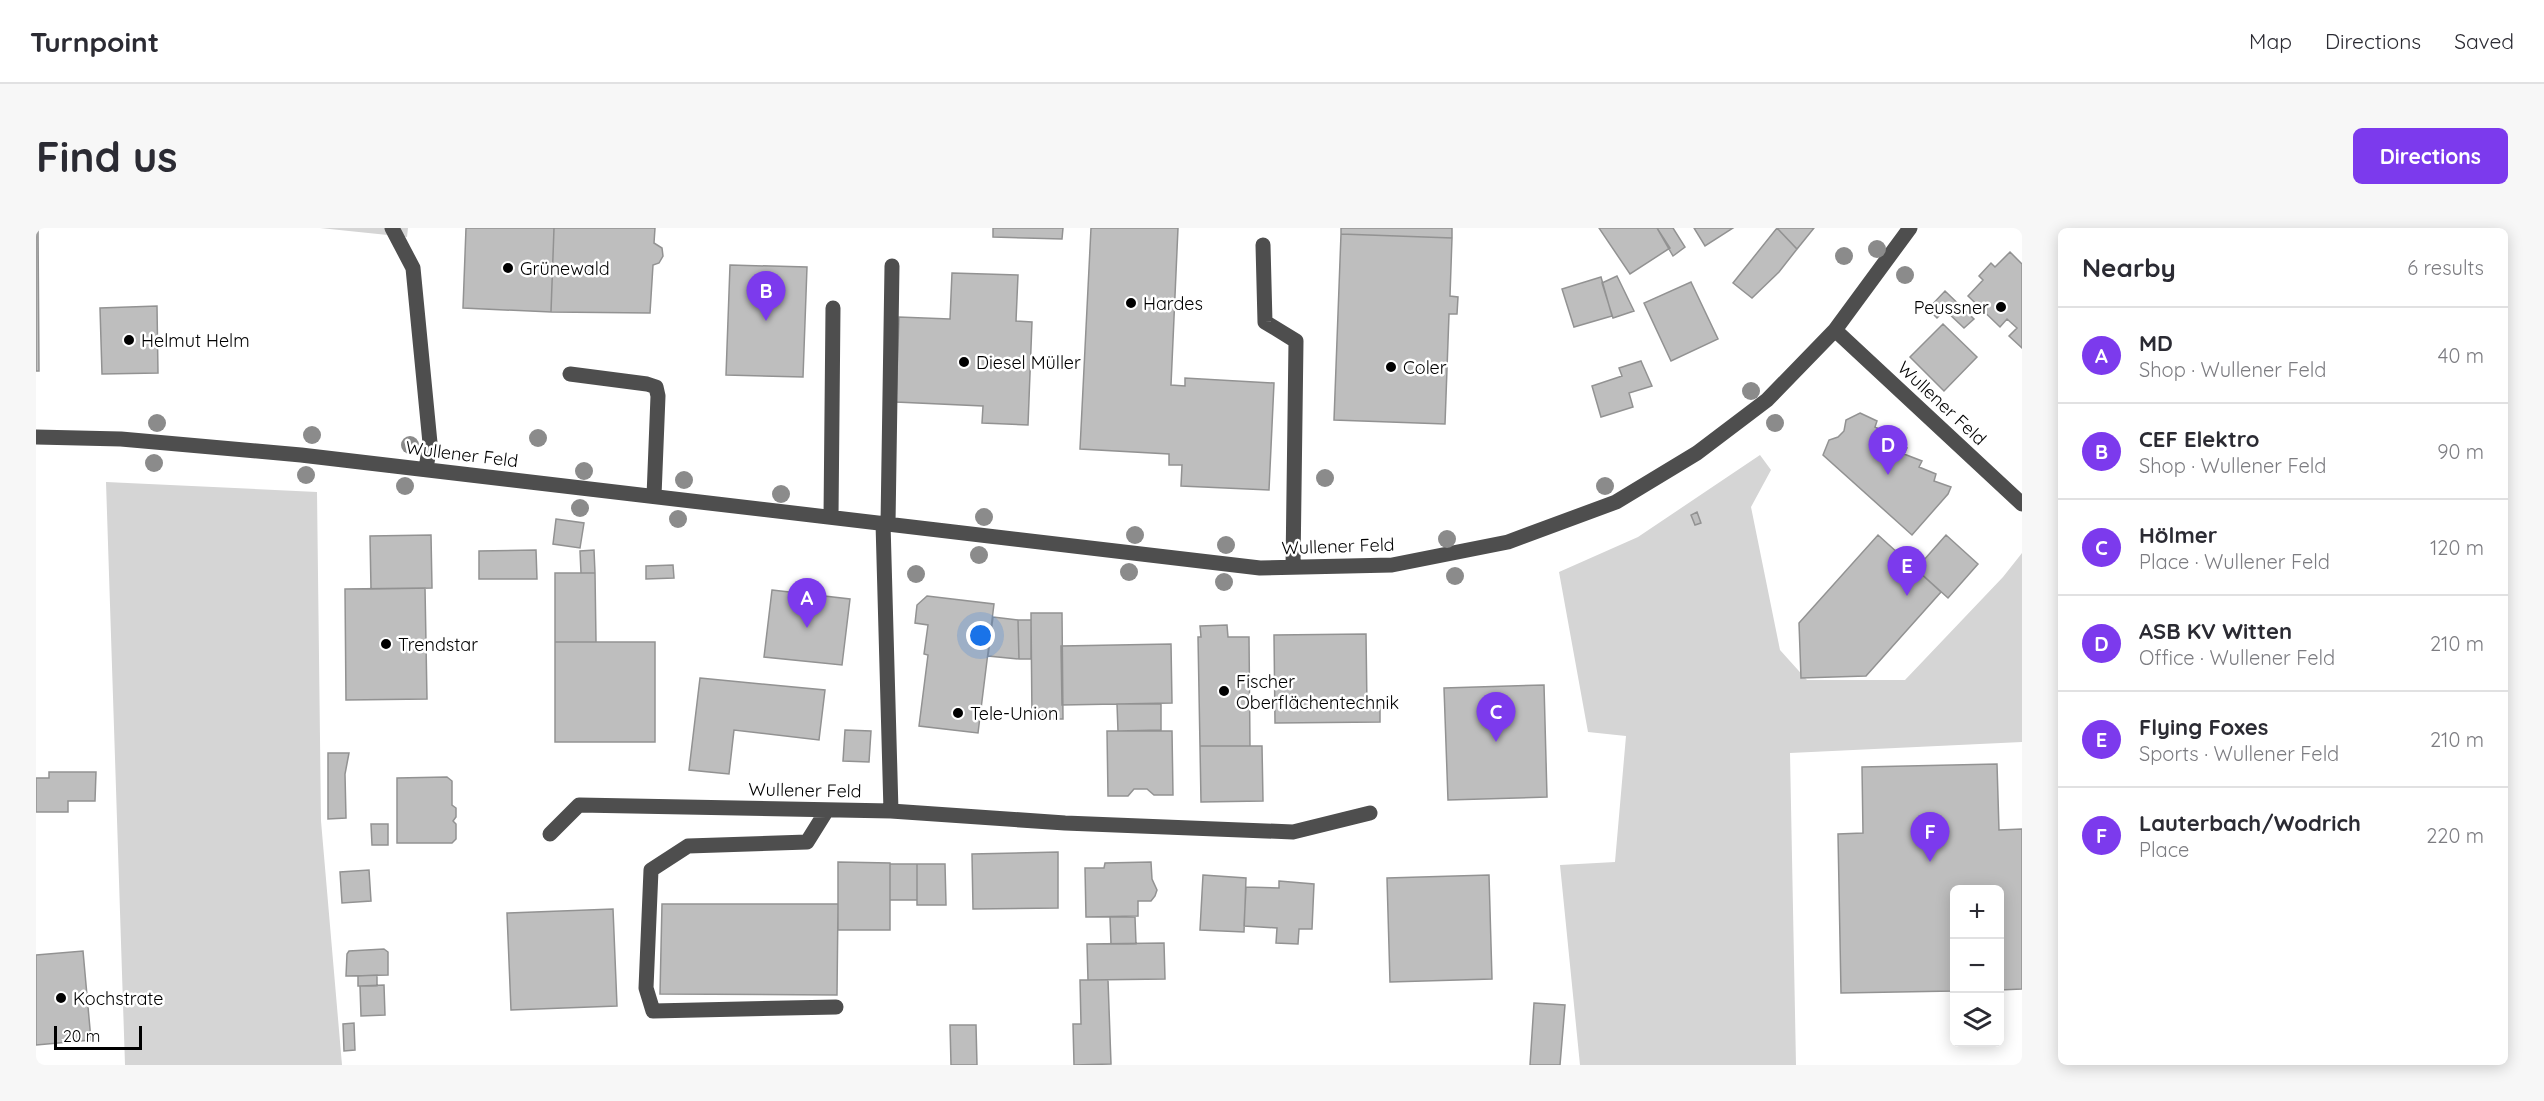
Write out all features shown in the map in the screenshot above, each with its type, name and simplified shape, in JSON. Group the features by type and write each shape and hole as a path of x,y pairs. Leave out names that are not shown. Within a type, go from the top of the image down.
{"street":[{"path":"392,228 413,268 429,443 426,469"},
{"name":"Wullener Feld","path":"36,437 121,439 301,454 1260,568 1392,566 1508,542 1616,502 1697,453 1767,400 1835,330 1910,228"},
{"path":"1263,245 1265,322 1296,341 1293,567"},
{"path":"891,811 886,524 892,266"},
{"path":"831,517 833,308"},
{"name":"Wullener Feld","path":"1835,330 2022,504"},
{"path":"570,374 656,387 658,396 654,496"},
{"name":"Wullener Feld","path":"550,834 579,805 891,811 1065,823 1293,832 1370,813"},
{"path":"827,810 807,842 688,846 651,870 646,988 652,1011 836,1007"}],"shaded area":[{"path":"320,228 408,228 407,237"},
{"path":"1760,455 1771,470 1751,507 1780,650 1807,680 1905,680 2003,577 2022,553 2022,742 1790,753 1796,1065 1580,1065 1560,865 1615,862 1626,736 1588,732 1559,572 1638,537"},
{"path":"106,482 317,492 321,821 342,1065 125,1065"}],"building":[{"path":"36,228 38,228 39,371 36,371"},
{"name":"Grünewald","path":"466,228 554,228 551,312 463,308"},
{"path":"554,228 655,228 654,243 662,248 663,256 659,263 653,265 650,313 551,312"},
{"path":"993,228 1063,228 1062,239 993,237"},
{"name":"Hardes","path":"1091,228 1178,228 1171,385 1185,386 1185,378 1274,383 1269,490 1181,486 1182,465 1169,465 1169,454 1080,449"},
{"path":"1341,228 1452,228 1452,238 1341,234"},
{"path":"1599,228 1657,228 1670,248 1630,274"},
{"path":"1657,228 1673,228 1685,247 1673,256"},
{"path":"1694,228 1733,228 1705,246"},
{"path":"1777,228 1814,228 1797,249"},
{"path":"1777,228 1797,249 1779,272 1752,298 1733,283"},
{"name":"Coler","path":"1341,234 1452,238 1450,296 1458,297 1457,314 1449,314 1445,424 1334,420"},
{"name":"Peussner","path":"2010,252 2022,264 2022,348 2009,336 2017,328 2007,319 2000,327 1968,296 1983,280 1979,276 1991,263 1995,267"},
{"path":"730,265 807,267 803,377 726,375"},
{"name":"Diesel Müller","path":"952,273 1018,275 1016,321 1032,322 1028,425 982,423 983,406 896,402 899,317 950,319"},
{"path":"1617,276 1634,311 1613,318 1602,283"},
{"path":"1601,277 1612,316 1574,327 1562,289"},
{"path":"1691,282 1718,339 1671,361 1644,303"},
{"path":"1945,291 1974,319 1964,328 1945,310 1937,318 1928,309"},
{"name":"Helmut Helm","path":"157,306 158,373 102,374 100,308"},
{"path":"1943,324 1977,357 1944,391 1910,357"},
{"path":"1641,361 1652,386 1629,393 1633,407 1601,417 1592,386 1622,376 1619,368"},
{"path":"1860,413 1877,421 1875,427 1892,435 1890,441 1907,448 1904,454 1922,461 1919,467 1936,474 1934,481 1951,487 1948,494 1912,535 1823,455 1829,440 1838,437 1844,431 1846,420"},
{"path":"1697,512 1701,523 1695,525 1691,515"},
{"path":"556,519 584,523 580,548 553,544"},
{"path":"431,535 432,588 371,589 370,536"},
{"path":"1878,535 1941,592 1866,676 1801,678 1799,623"},
{"path":"1946,535 1978,564 1948,598 1916,569"},
{"path":"536,550 537,579 479,579 479,551"},
{"path":"594,550 595,573 581,573 580,551"},
{"path":"673,565 674,578 646,579 646,566"},
{"path":"555,573 595,573 596,642 555,642"},
{"name":"Trendstar","path":"425,588 427,699 346,700 345,589"},
{"path":"772,590 850,599 842,665 764,657"},
{"path":"927,596 994,604 978,733 919,726 928,655 924,654 928,625 915,623 917,605"},
{"path":"1031,613 1062,613 1063,719 1032,719"},
{"path":"993,617 1018,620 1019,659 988,656"},
{"path":"1018,620 1031,620 1031,659 1019,659"},
{"name":"Fischer Oberflächentechnik","path":"1227,625 1228,637 1249,637 1250,746 1200,746 1198,637 1201,637 1200,626"},
{"path":"1366,634 1367,707 1380,706 1380,722 1275,723 1274,635"},
{"path":"555,642 655,642 655,742 555,742"},
{"path":"1171,644 1172,703 1062,705 1061,646"},
{"path":"700,678 825,690 819,740 734,730 729,774 689,770"},
{"path":"1544,685 1547,797 1448,800 1444,688"},
{"path":"1117,704 1161,704 1161,730 1118,731"},
{"path":"845,730 871,731 869,762 843,761"},
{"path":"1107,731 1172,731 1173,795 1154,795 1147,789 1134,789 1128,796 1108,796"},
{"path":"1200,746 1262,746 1263,801 1201,802"},
{"path":"328,753 349,753 345,774 346,818 328,819"},
{"path":"1997,764 1999,830 2022,829 2022,989 2004,990 2004,885 1950,885 1950,991 1841,993 1838,834 1863,833 1862,767"},
{"path":"49,772 96,772 95,801 68,801 68,812 36,812 36,778 49,778"},
{"path":"447,777 452,781 452,805 456,808 456,817 453,821 456,824 456,839 452,843 397,843 397,778"},
{"path":"371,824 388,824 388,845 372,845"},
{"path":"1058,852 1058,908 973,909 972,854"},
{"path":"838,862 890,863 890,930 838,930"},
{"path":"1151,862 1152,879 1157,890 1151,901 1138,901 1138,916 1086,917 1085,868 1104,868 1105,863"},
{"path":"890,864 917,864 917,900 890,900"},
{"path":"917,864 945,864 946,905 917,905"},
{"path":"369,870 371,901 342,903 340,872"},
{"path":"1203,875 1246,878 1244,932 1200,930"},
{"path":"1489,875 1492,979 1390,982 1387,878"},
{"path":"1279,881 1314,884 1312,929 1299,929 1298,944 1276,943 1277,928 1244,926 1246,887 1279,888"},
{"path":"662,904 838,904 837,995 660,994"},
{"path":"613,909 617,1006 511,1010 507,913"},
{"path":"1110,917 1135,917 1136,944 1111,944"},
{"path":"1164,943 1165,979 1088,980 1087,944"},
{"path":"384,949 388,952 388,975 346,976 349,951"},
{"name":"Kochstrate","path":"83,951 91,1040 36,1045 36,955"},
{"path":"377,975 377,986 358,986 358,976"},
{"path":"1080,980 1108,980 1111,1064 1074,1065 1073,1024 1081,1024"},
{"path":"384,985 385,1015 361,1016 360,986"},
{"path":"1534,1003 1565,1005 1560,1065 1530,1065"},
{"path":"354,1023 355,1050 344,1051 343,1024"},
{"path":"950,1025 976,1025 977,1065 951,1065"}],"place":[{"name":"Grünewald","path":"508,268"},
{"name":"Hardes","path":"1131,303"},
{"name":"Peussner","path":"2001,307"},
{"name":"CEF Elektro","path":"766,321"},
{"name":"Helmut Helm","path":"129,340"},
{"name":"Diesel Müller","path":"964,362"},
{"name":"Coler","path":"1391,367"},
{"name":"ASB KV Witten","path":"1888,475"},
{"name":"Flying Foxes","path":"1907,596"},
{"name":"MD","path":"807,628"},
{"name":"Trendstar","path":"386,644"},
{"name":"Fischer Oberflächentechnik","path":"1224,691"},
{"name":"Tele-Union","path":"958,713"},
{"name":"Hölmer","path":"1496,742"},
{"name":"Lauterbach/Wodrich","path":"1930,862"},
{"name":"Kochstrate","path":"61,998"}]}
